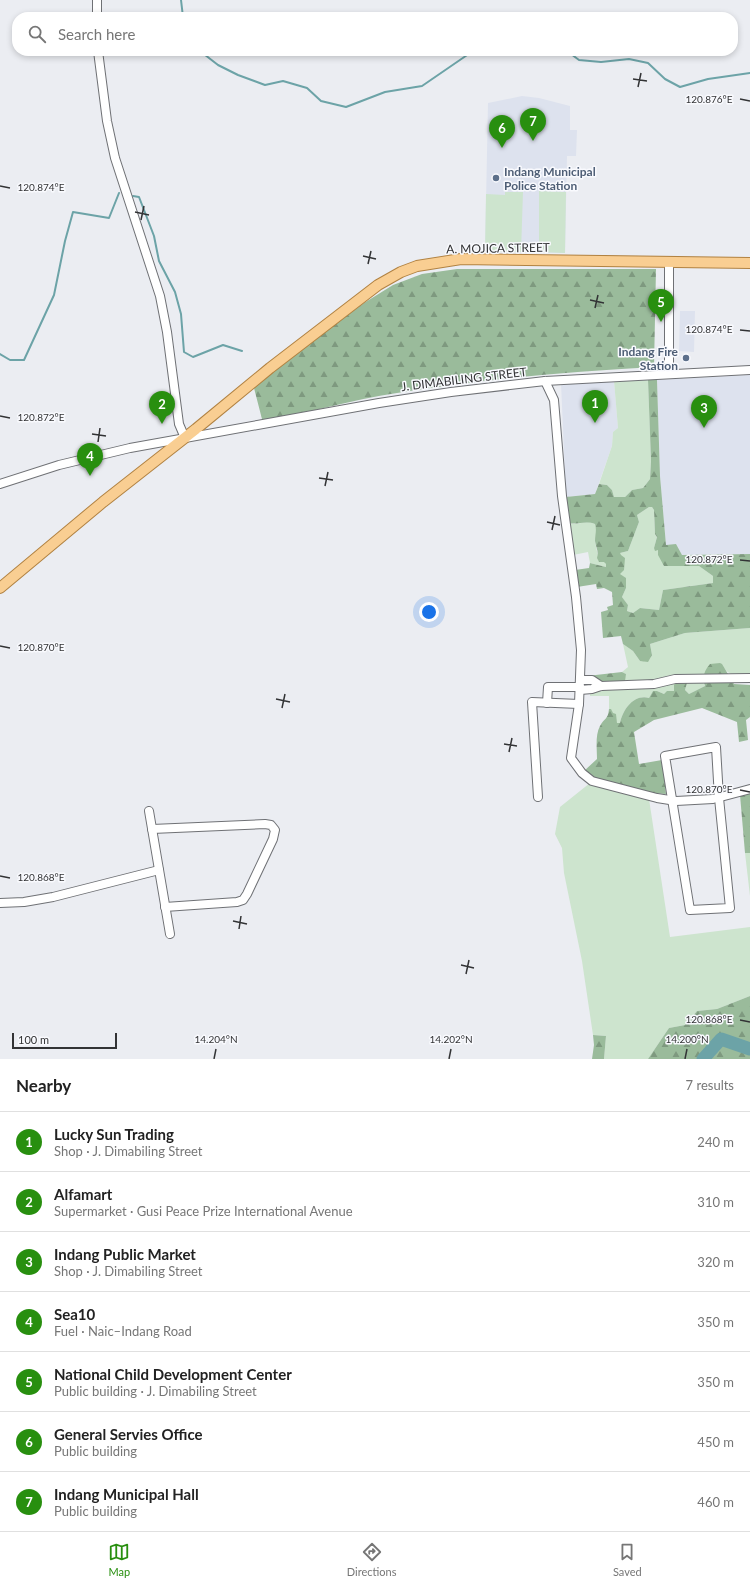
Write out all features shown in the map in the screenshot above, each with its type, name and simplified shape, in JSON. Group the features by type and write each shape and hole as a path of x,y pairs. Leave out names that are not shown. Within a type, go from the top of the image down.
{"main road":[{"name":"A. MOJICA STREET","path":"0,588 103,502 270,368 384,282 409,269 439,262 461,259 750,263"}],"street":[{"path":"97,0 97,12"},
{"path":"99,56 106,113 115,158 160,296 167,332 179,424 184,438"},
{"path":"669,261 669,374"},
{"name":"J. DIMABILING STREET","path":"0,484 59,465 107,453 379,403 451,392 545,381 747,371"},
{"path":"545,381 554,400 563,503 576,596 581,650 579,704 571,754 572,761 588,779 595,782 672,800 719,798 750,789"},
{"path":"547,703 548,687 580,686 592,689 601,686 654,684 675,679 750,678"},
{"path":"538,797 532,702 534,700 547,703 579,704"},
{"path":"716,747 719,798 730,908 690,910 672,800 665,756 716,747"},
{"path":"149,811 170,934"},
{"path":"152,829 266,824 273,826 275,830 274,837 266,855 247,894 242,900 237,902 165,907"},
{"path":"0,904 48,898 159,870"}],"shaded area":[{"path":"522,96 539,98 570,106 570,130 577,130 576,156 567,156 565,253 485,252 488,103"},
{"path":"680,311 695,311 694,352 679,351"},
{"path":"750,375 750,554 682,555 666,545 660,476 657,380"},
{"path":"614,381 618,428 613,432 612,446 595,494 566,497 561,383"}],"green space":[{"path":"539,191 566,192 565,253 539,252"},
{"path":"505,192 523,192 521,252 485,252 486,194 505,195"},
{"path":"457,269 656,269 654,367 525,377 429,388 363,399 263,423 254,388 274,369 364,303 393,285 422,274"},
{"path":"648,380 651,461 650,479 643,488 632,490 625,497 614,497 612,490 607,485 599,484 612,446 613,432 618,428 614,381"},
{"path":"648,380 657,380 660,476 666,545 676,544 682,555 750,554 750,628 685,633 650,644 652,655 648,662 640,661 633,651 623,644 621,636 603,638 601,612 608,610 607,607 613,605 612,592 604,588 597,589 596,584 577,587 575,570 589,568 590,563 606,567 606,564 604,562 599,562 597,558 598,551 595,541 595,524 588,522 568,523 566,497 595,494 599,484 607,485 612,490 614,497 625,497 632,490 643,488 650,479 651,461","holes":["649,507 652,507 654,510 655,534 657,537 654,548 655,551 658,550 658,555 664,566 699,566 713,576 713,583 663,590 659,610 640,608 633,613 627,611 628,605 622,597 626,588 626,578 620,574 624,570 625,558 620,553 628,551 639,522 637,515"]},
{"path":"649,507 652,507 654,510 655,534 657,537 654,548 658,550 664,566 699,566 713,576 713,583 663,590 659,610 640,608 633,613 627,611 628,605 622,597 626,588 620,574 620,553 628,551 639,522 637,515"},
{"path":"589,522 595,524 597,530 595,541 599,562 604,561 606,567 590,563 588,552 573,555 568,523 574,524"},
{"path":"750,628 750,674 734,675 728,672 722,665 703,675 674,675 663,677 659,680 621,683 626,674 622,672 628,667 623,644 633,651 640,661 652,655 650,644 685,633"},
{"path":"720,663 734,684 750,685 750,717 746,720 748,740 739,742 737,722 702,708 654,720 634,732 639,764 662,760 666,794 653,793 593,778 584,771 597,759 597,734 601,723 608,715 609,709 616,714 617,723 620,723 621,718 627,708 634,700 644,697 649,698 653,691 664,694 667,691 674,691 676,681 687,683 685,690 689,694 705,686 704,674 710,664"},
{"path":"622,672 626,674 625,681 621,683 593,686 586,682 587,676"},
{"path":"678,681 674,691 664,694 653,691 649,698 644,697 634,700 627,708 621,718 620,723 617,723 611,710 609,709 609,696 590,696 590,692 598,690"},
{"path":"703,682 705,686 689,694 685,690 687,683"},
{"path":"590,783 649,799 670,937 750,927 750,996 717,1009 697,1011 685,1025 669,1028 648,1059 604,1059 606,1036 593,1035 582,961 564,873 562,848 555,834 560,807"},
{"path":"750,792 750,853 745,853 740,795"},
{"path":"745,853 750,853 750,896"},
{"path":"750,996 750,1059 648,1059 669,1028 685,1025 697,1011 717,1009"},
{"path":"593,1035 606,1036 604,1059 592,1059 594,1045"}],"waterway":[{"path":"181,0 182,12"},
{"path":"206,56 218,65 238,75 265,85 283,81 307,88 321,101 346,107 385,92 422,86 466,56"},
{"path":"574,56 579,60 601,62 629,59 648,63 665,79 680,87 708,79 750,73"},
{"path":"0,354 10,360 24,360 54,295 65,241 73,212 109,218 119,193"},
{"path":"133,196 139,197 154,236 159,261 175,292 181,314 184,352 193,357 223,345 242,351"},
{"path":"703,1059 721,1039 750,1049"}],"place":[{"name":"Indang Municipal Hall","path":"533,141"},
{"name":"General Servies Office","path":"502,148"},
{"name":"Indang Municipal Police Station","path":"496,178"},
{"name":"National Child Development Center","path":"661,322"},
{"name":"Indang Fire Station","path":"686,358"},
{"name":"Lucky Sun Trading","path":"595,423"},
{"name":"Alfamart","path":"162,424"},
{"name":"Indang Public Market","path":"704,428"},
{"name":"Sea10","path":"90,476"}]}
